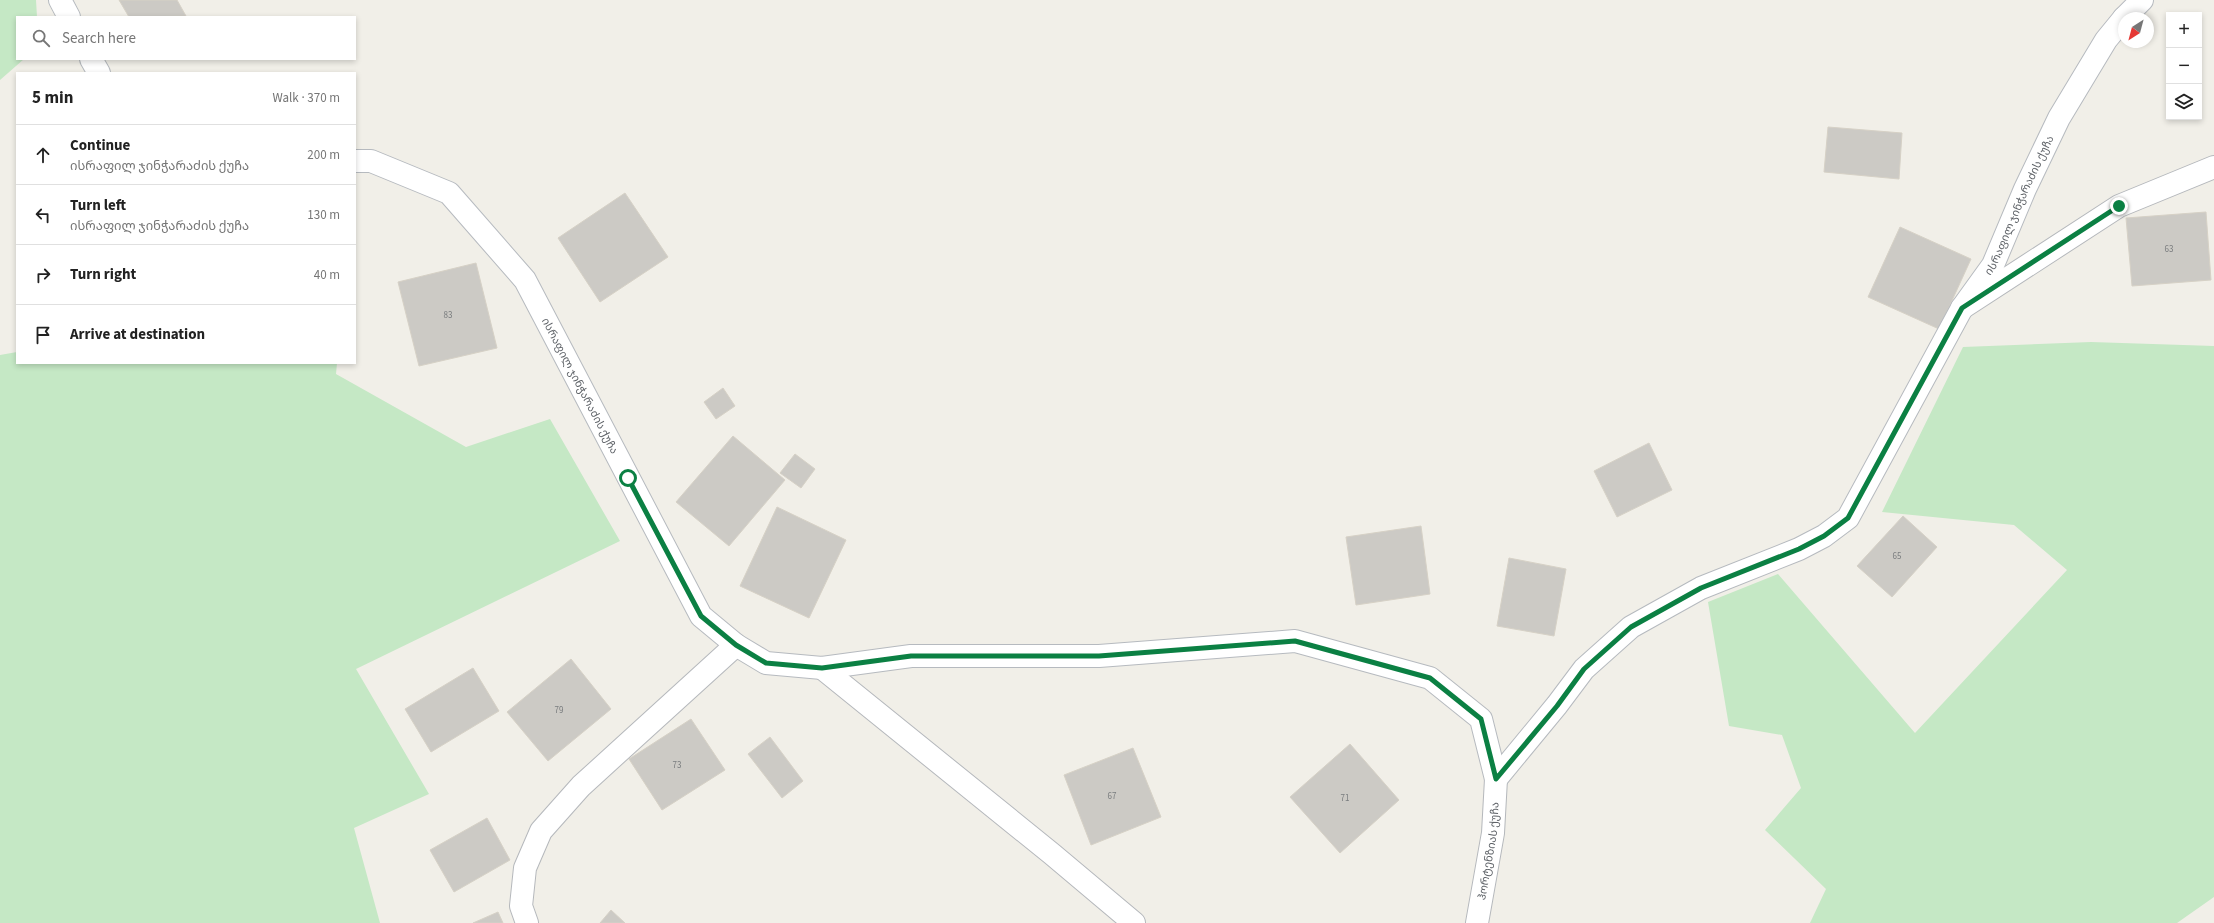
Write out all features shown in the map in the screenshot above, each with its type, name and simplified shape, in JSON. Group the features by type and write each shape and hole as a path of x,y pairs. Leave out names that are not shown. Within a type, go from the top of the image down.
{"street":[{"path":"60,0 68,16"},
{"name":"ისრაფილ ჯინჭარაძის ქუჩა","path":"2130,12 2142,0"},
{"name":"ისრაფილ ჯინჭარაძის ქუჩა","path":"1496,779 1557,706 1584,669 1631,627 1701,588 1799,549 1824,536 1848,518 1962,308 1993,265 2025,189 2059,118 2106,40 2118,25"},
{"path":"92,60 98,72"},
{"name":"ისრაფილ ჯინჭარაძის ქუჩა","path":"356,161 371,161 449,193 525,280 701,616 736,645 766,663 822,668 911,656 1099,656 1295,641 1430,678 1481,719 1496,779"},
{"path":"1962,308 2119,206 2214,167"},
{"path":"527,923 521,906 524,868 542,831 581,786 736,645"},
{"path":"822,668 1052,854 1134,923"},
{"name":"ჰორტენზიას ქუჩა","path":"1477,923 1493,833 1496,779"}],"green space":[{"path":"0,0 36,0 37,16 16,16 16,60 23,60 0,80"},
{"path":"2091,342 2214,346 2214,897 2177,923 1810,923 1826,889 1765,830 1801,788 1782,735 1729,726 1708,602 1778,574 1915,733 2067,570 2014,525 1882,512 1963,347"},
{"path":"16,352 16,364 337,364 336,374 466,447 550,419 620,541 356,669 429,794 354,828 380,923 0,923 0,355"}],"building":[{"path":"119,0 177,0 186,16 128,16"},
{"path":"1828,127 1902,133 1899,179 1824,172"},
{"path":"625,193 668,257 600,302 558,238"},
{"path":"2206,212 2211,280 2132,286 2126,218"},
{"path":"1900,227 1971,259 1939,329 1868,297"},
{"path":"476,263 497,348 419,366 398,282"},
{"path":"723,388 735,406 716,419 704,402"},
{"path":"733,436 785,480 729,546 676,502"},
{"path":"1649,443 1672,490 1617,517 1594,471"},
{"path":"795,454 815,469 801,488 780,473"},
{"path":"777,507 846,540 809,618 740,586"},
{"path":"1903,516 1937,547 1892,597 1857,566"},
{"path":"1421,526 1430,594 1356,605 1346,537"},
{"path":"1509,558 1566,569 1554,636 1497,626"},
{"path":"571,659 611,709 548,761 507,712"},
{"path":"473,668 499,711 431,752 405,709"},
{"path":"691,719 725,770 662,810 629,759"},
{"path":"770,737 803,781 782,798 748,754"},
{"path":"1350,744 1399,800 1340,853 1290,797"},
{"path":"1133,748 1161,817 1091,845 1064,775"},
{"path":"487,818 510,860 454,892 430,850"},
{"path":"611,910 625,923 600,923"},
{"path":"498,912 503,923 473,923"}],"route":[{"path":"628,478 678,569 701,616 736,645 766,663 822,668 911,656 1099,656 1295,641 1430,678 1481,719 1496,779 1557,706 1584,669 1631,627 1701,588 1799,549 1824,536 1848,518 1962,308 2119,206"}]}
